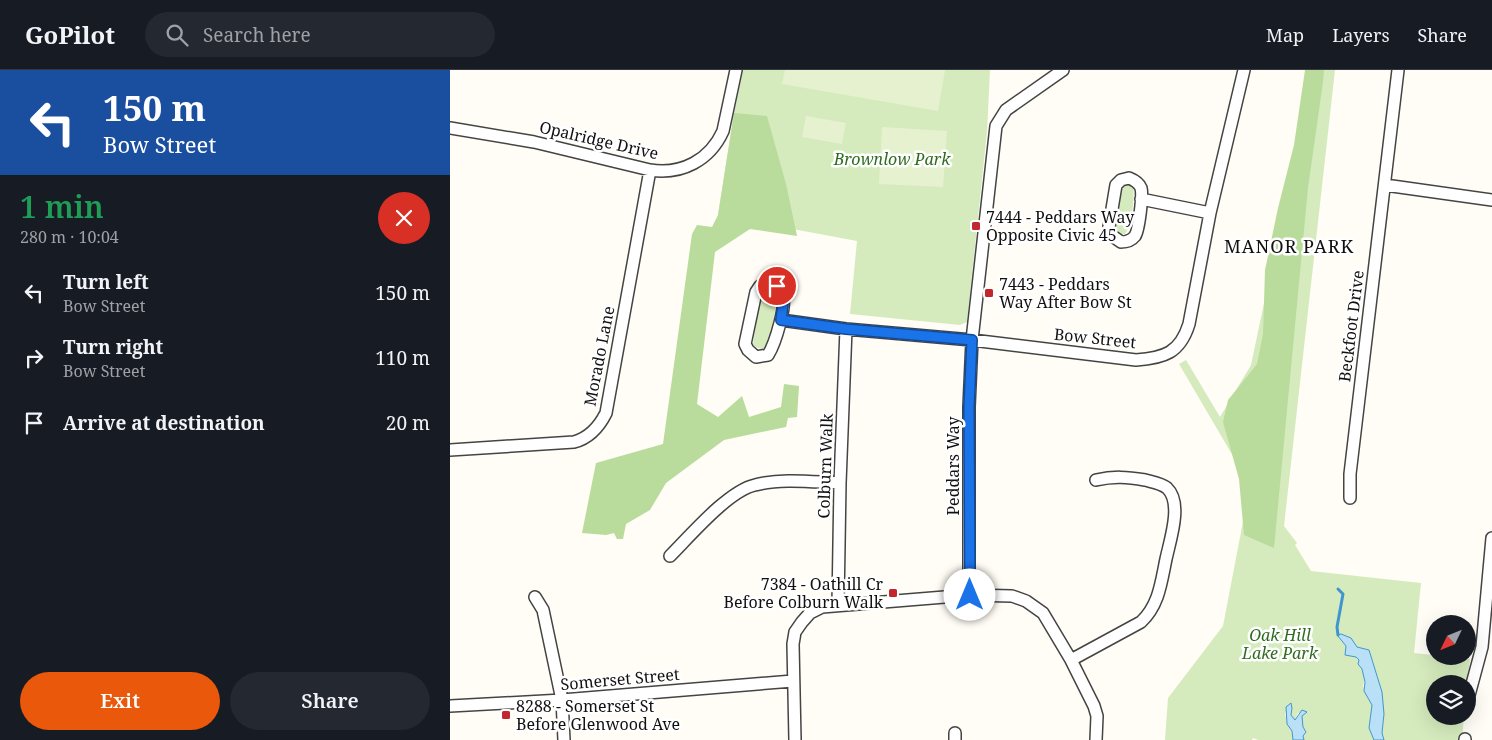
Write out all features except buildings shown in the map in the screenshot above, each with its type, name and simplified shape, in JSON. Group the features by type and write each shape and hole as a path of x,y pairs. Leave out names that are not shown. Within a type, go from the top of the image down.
{"street":[{"name":"Opalridge Drive","path":"450,128 534,142 650,170 680,169 694,164 711,150 723,131 736,70"},
{"name":"Peddars Way","path":"970,595 969,407 972,340 996,126 1006,110 1063,70"},
{"name":"Bow Street","path":"781,320 846,329 972,340 1136,360 1162,357 1174,350 1185,336 1189,324 1210,213 1244,70"},
{"name":"Beckfoot Drive","path":"1350,498 1350,474 1398,70"},
{"name":"Morado Lane","path":"450,450 574,442 588,435 602,422 606,413 650,170"},
{"path":"1129,178 1135,181 1140,186 1141,199 1136,233 1127,242 1121,242 1111,234 1109,227 1116,185 1121,180 1129,178"},
{"path":"1385,185 1492,200"},
{"path":"1141,199 1210,213"},
{"path":"765,283 782,290 784,297 781,320 772,350 768,355 756,357 748,350 746,344 756,292 765,283"},
{"name":"Colburn Walk","path":"838,605 840,483 846,329"},
{"path":"1071,660 1141,622 1148,615 1159,595 1173,527 1175,508 1167,488 1157,483 1126,477 1112,476 1096,480"},
{"path":"670,556 731,496 739,491 753,485 768,482 840,483"},
{"path":"1474,675 1482,647 1492,538"},
{"path":"795,740 793,680 795,632 810,613 822,607 838,605 970,595 1012,596 1026,601 1043,613 1071,660 1094,706 1097,716 1096,740"},
{"path":"535,597 543,610 562,700 564,740"},
{"name":"Somerset Street","path":"450,706 562,700 793,680"}],"green space":[{"name":"Brownlow Park","path":"743,70 990,70 987,132 967,322 960,325 850,314 857,241 718,215 734,113"},
{"path":"785,70 945,70 938,111 782,84"},
{"path":"1305,70 1324,70 1308,188 1274,548 1244,535 1239,479 1223,422 1228,400 1257,364 1263,334 1265,270 1294,145"},
{"name":"Oak Hill Lake Park","path":"1313,70 1335,70 1284,526 1297,543 1295,545 1311,571 1421,583 1414,653 1426,654 1426,665 1469,665 1468,675 1426,675 1426,725 1463,725 1462,740 1384,740 1382,733 1384,718 1378,678 1369,650 1357,647 1349,638 1338,636 1346,646 1345,655 1356,657 1362,667 1364,675 1363,686 1372,705 1369,728 1374,740 1304,740 1303,736 1306,731 1303,727 1302,716 1304,713 1298,713 1295,720 1291,715 1292,708 1285,713 1287,724 1292,731 1293,740 1258,740 1253,738 1252,740 1165,740 1168,698 1223,626 1250,485 1179,364 1186,360 1220,417 1251,365"},
{"path":"734,113 767,116 786,184 797,236 750,229 715,252 697,404 718,417 742,396 749,417 781,407 784,384 799,386 797,417 788,418 786,427 724,440 666,483 650,510 626,524 623,539 617,539 614,533 606,535 582,533 596,463 663,444 692,234 697,225 712,227 718,215"},
{"path":"806,116 846,123 842,144 802,137"},
{"path":"882,127 947,131 943,187 879,184"},
{"path":"1126,182 1133,186 1134,197 1129,225 1125,234 1120,234 1116,231 1114,223 1118,191"},
{"path":"772,292 777,298 771,336 765,349 762,349 755,347 753,344 758,309 763,294"}],"water":[{"path":"1341,634 1351,638 1357,647 1369,650 1382,692 1384,714 1382,733 1384,740 1374,740 1369,728 1372,705 1364,691 1365,682 1362,669 1356,657 1345,655 1346,646 1338,636"},
{"path":"1291,703 1291,715 1295,720 1302,710 1307,712 1302,716 1303,727 1306,732 1303,736 1304,740 1293,740 1292,731 1287,724 1286,707"}],"waterway":[{"path":"1338,589 1343,594 1337,627 1338,635"}],"place":[{"name":"7444 - Peddars Way Opposite Civic 45","path":"976,226"},
{"name":"7443 - Peddars Way After Bow St","path":"989,293"},
{"name":"7384 - Oathill Cr Before Colburn Walk","path":"893,593"},
{"name":"8288 - Somerset St Before Glenwood Ave","path":"506,715"}],"district":[{"name":"MANOR PARK","path":"1289,246"}],"route":[{"path":"777,286 782,290 784,297 781,320 846,329 972,340 969,407 970,595"}]}
